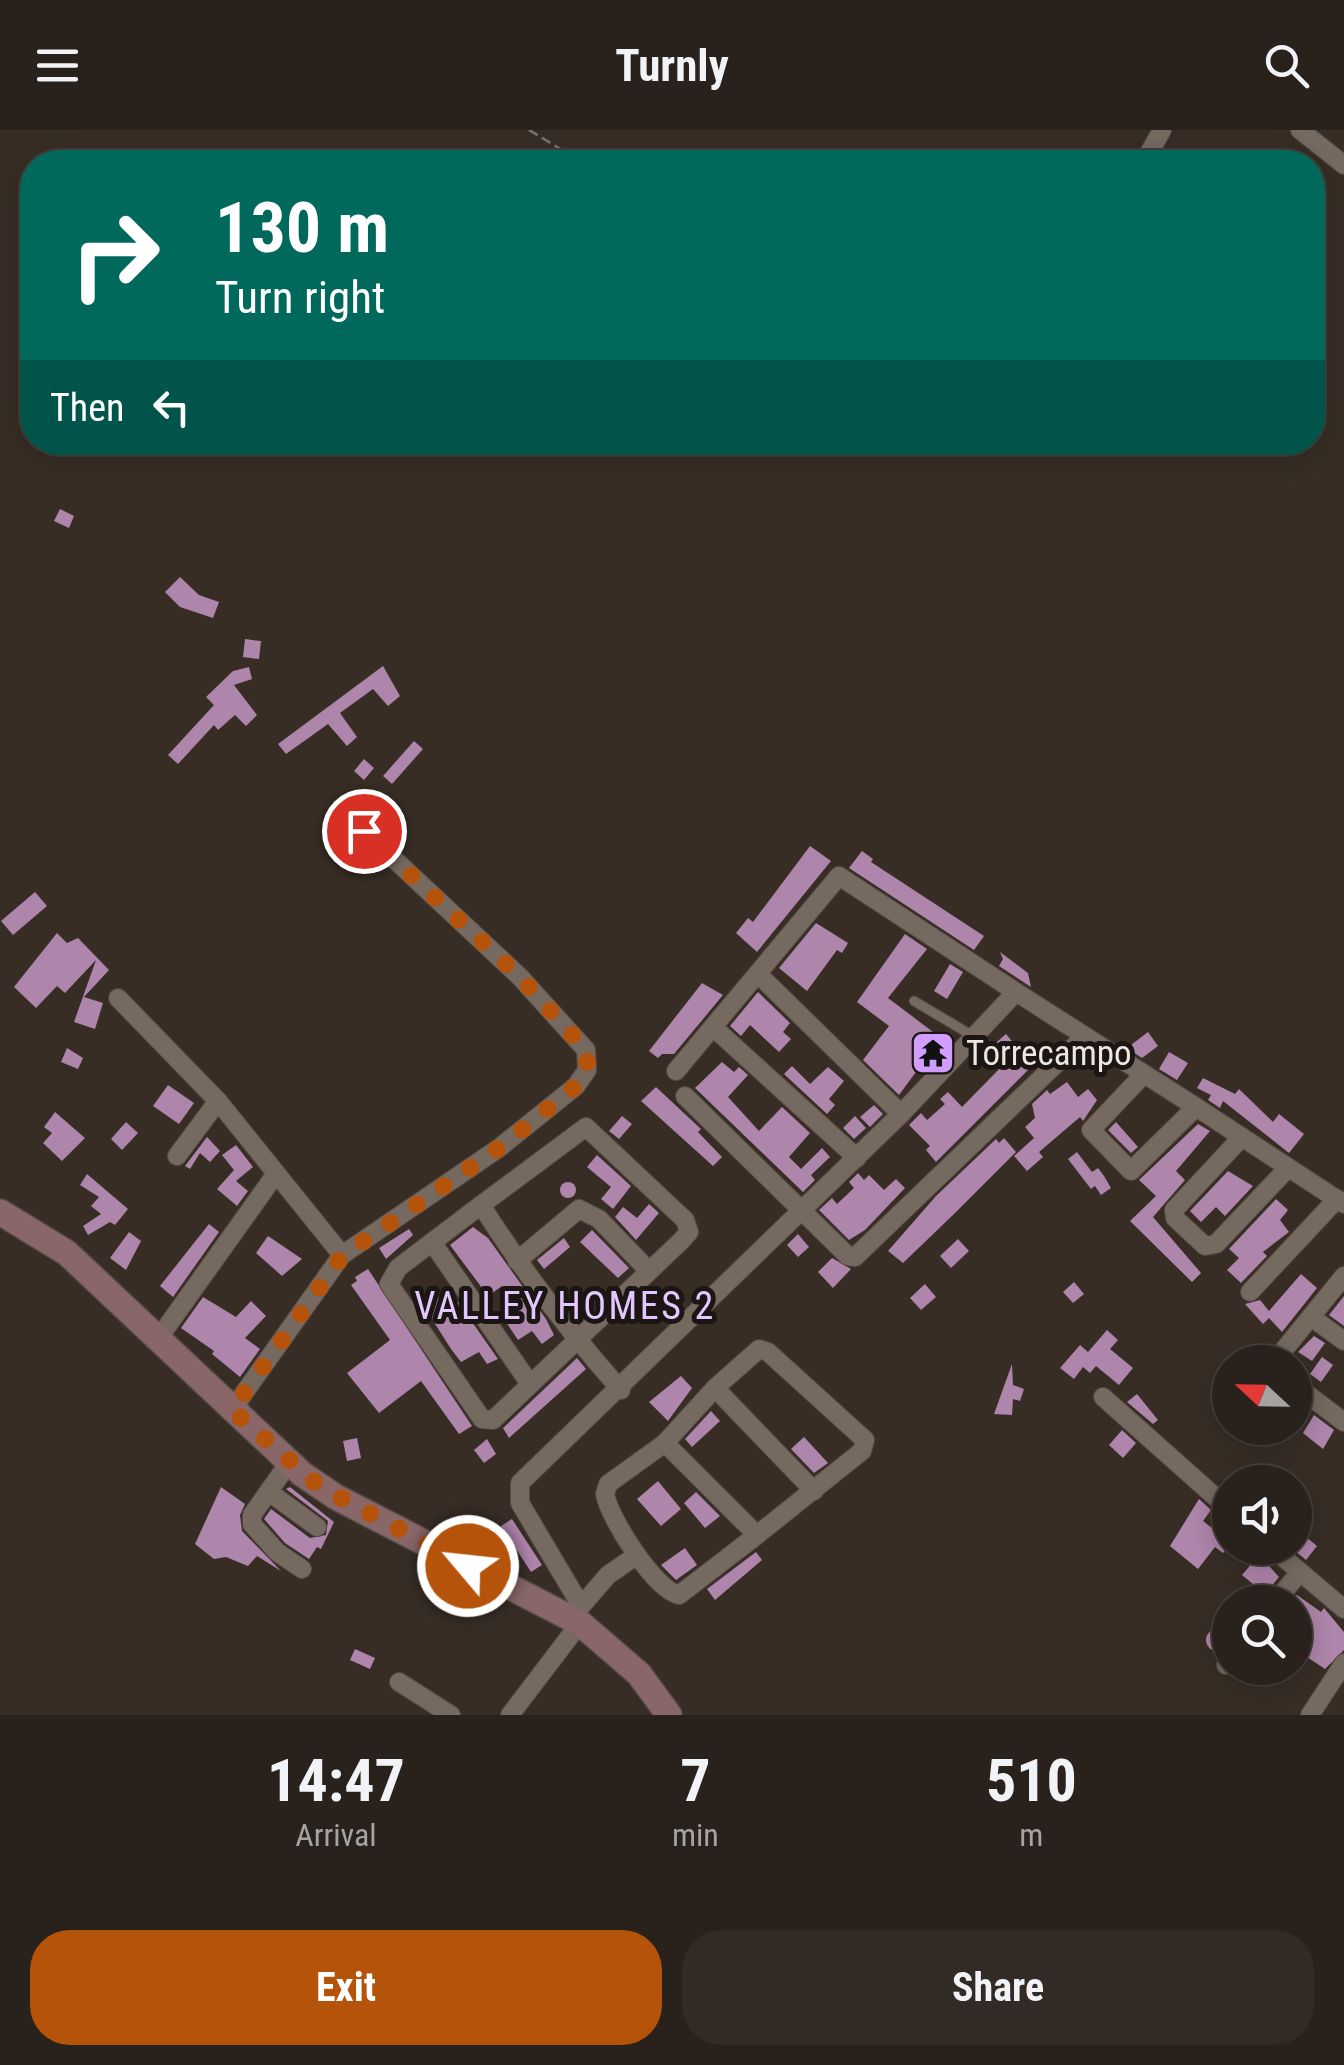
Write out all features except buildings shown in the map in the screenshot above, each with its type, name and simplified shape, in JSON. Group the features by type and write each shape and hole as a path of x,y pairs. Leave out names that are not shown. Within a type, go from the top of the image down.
{"main road":[{"path":"20,1222 67,1252 288,1464 336,1496 577,1616 640,1674 669,1715"}],"street":[{"path":"1300,130 1344,165"},
{"path":"232,1410 342,1256 499,1148 576,1086 589,1061 586,1050 520,977 364,831"},
{"path":"676,1071 838,876 1083,1038 1341,1201 1250,1292"},
{"path":"758,974 901,1114"},
{"path":"577,1616 516,1491 541,1460 620,1390 857,1158 1016,992"},
{"path":"118,998 218,1100 342,1256"},
{"path":"714,1028 857,1158"},
{"path":"686,1096 802,1211 856,1257 1083,1038"},
{"path":"1142,1075 1091,1130 1131,1172 1196,1107"},
{"path":"177,1156 218,1100"},
{"path":"586,1127 685,1220 688,1232 493,1420 482,1419 389,1284 398,1268 432,1242 586,1127"},
{"path":"1242,1138 1174,1210 1175,1218 1205,1246 1216,1244 1288,1168"},
{"path":"158,1339 275,1176"},
{"path":"481,1205 517,1260 620,1390"},
{"path":"517,1260 578,1208 599,1219 649,1272"},
{"path":"432,1242 530,1384"},
{"path":"1288,1345 1344,1276"},
{"path":"1311,1317 1344,1341"},
{"path":"752,1352 768,1352 865,1440 862,1451 680,1595 667,1590 637,1555 605,1494 608,1484 664,1444 752,1352"},
{"path":"715,1388 814,1491"},
{"path":"1103,1397 1212,1494"},
{"path":"1312,1397 1344,1422"},
{"path":"664,1444 757,1535"},
{"path":"288,1464 252,1515 252,1524 276,1552 302,1570"},
{"path":"268,1492 317,1527"},
{"path":"510,1715 608,1575 637,1555"},
{"path":"1292,1565 1344,1609"},
{"path":"1289,1585 1300,1572"},
{"path":"1310,1715 1344,1663"},
{"path":"399,1682 451,1715"}],"lane":[{"path":"914,1000 973,1036"}],"path":[{"path":"529,130 562,150"}],"place":[{"name":"Torrecampo","path":"933,1053"}],"district":[{"name":"VALLEY HOMES 2","path":"565,1306"}],"route":[{"path":"364,831 520,977 586,1050 588,1070 576,1086 499,1148 342,1256 232,1410 288,1464 319,1486 468,1566"}]}
